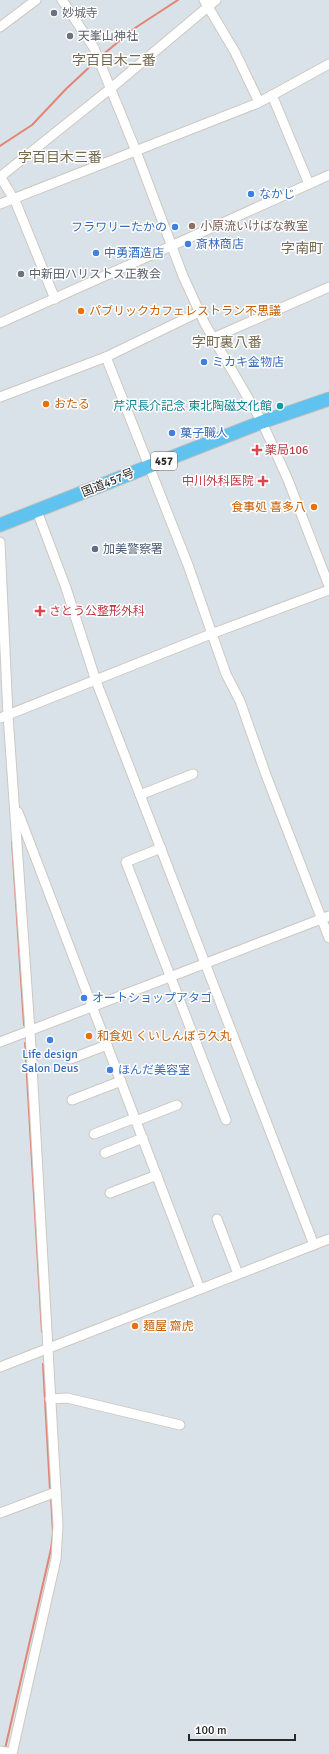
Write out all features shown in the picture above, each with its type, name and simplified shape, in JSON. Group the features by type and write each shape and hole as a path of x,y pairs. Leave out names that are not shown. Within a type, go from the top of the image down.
{"highway":[{"name":"国道457号","path":"0,525 262,422 329,399"}],"street":[{"path":"0,27 36,0"},
{"path":"62,0 94,48 136,151 171,247 199,312 262,422 288,480 329,586"},
{"path":"55,299 14,198 0,177 194,20 210,2 259,102"},
{"path":"0,204 259,102 329,64"},
{"path":"272,96 309,184"},
{"path":"0,323 329,175"},
{"path":"213,338 329,287"},
{"path":"0,397 106,357 199,312"},
{"path":"106,357 188,565 226,674 240,701 266,775 325,918 329,938"},
{"path":"37,511 66,588 96,680 314,1245"},
{"path":"0,542 4,716 16,809 49,1348 52,1493 58,1526 56,1559 7,1752"},
{"path":"4,716 212,634 329,590"},
{"path":"140,795 193,774"},
{"path":"16,809 21,818 200,1289"},
{"path":"161,848 126,862 226,1120"},
{"path":"0,1042 325,918"},
{"path":"70,1059 107,1045"},
{"path":"72,1100 121,1081"},
{"path":"94,1134 177,1105"},
{"path":"105,1153 143,1138"},
{"path":"110,1193 157,1175"},
{"path":"217,1219 238,1274"},
{"path":"0,1367 329,1239"},
{"path":"50,1399 67,1398 180,1425"},
{"path":"0,1513 52,1493"}],"waterway":[{"path":"100,57 135,28 178,0"},
{"path":"0,146 32,125 66,89 96,61"},
{"path":"12,842 24,1025"},
{"path":"25,1043 42,1332"},
{"path":"43,1364 50,1490"},
{"path":"5,1749 51,1549 53,1533 51,1497"}],"place":[{"name":"妙城寺","path":"54,13"},
{"name":"天峯山神社","path":"70,36"},
{"name":"なかじ","path":"251,194"},
{"name":"小原流いけばな教室","path":"192,226"},
{"name":"フラワリーたかの","path":"175,227"},
{"name":"斎林商店","path":"188,244"},
{"name":"中勇酒造店","path":"96,253"},
{"name":"中新田ハリストス正教会","path":"21,274"},
{"name":"パブリックカフェレストラン不思議","path":"81,311"},
{"name":"ミカキ金物店","path":"204,362"},
{"name":"おたる","path":"46,404"},
{"name":"芹沢長介記念 東北陶磁文化館","path":"280,406"},
{"name":"菓子職人","path":"172,433"},
{"name":"薬局106","path":"257,450"},
{"name":"中川外科医院","path":"263,481"},
{"name":"食事処 喜多八","path":"314,507"},
{"name":"加美警察署","path":"95,549"},
{"name":"さとう公整形外科","path":"40,611"},
{"name":"オートショップアタゴ","path":"84,998"},
{"name":"和食処 くいしんぼう久丸","path":"89,1036"},
{"name":"Life design Salon Deus","path":"50,1040"},
{"name":"ほんだ美容室","path":"110,1070"},
{"name":"麺屋 齋虎","path":"135,1326"}],"district":[{"name":"字百目木二番","path":"114,60"},
{"name":"字百目木三番","path":"60,157"},
{"name":"字南町","path":"302,248"},
{"name":"字町裏八番","path":"227,342"}]}
